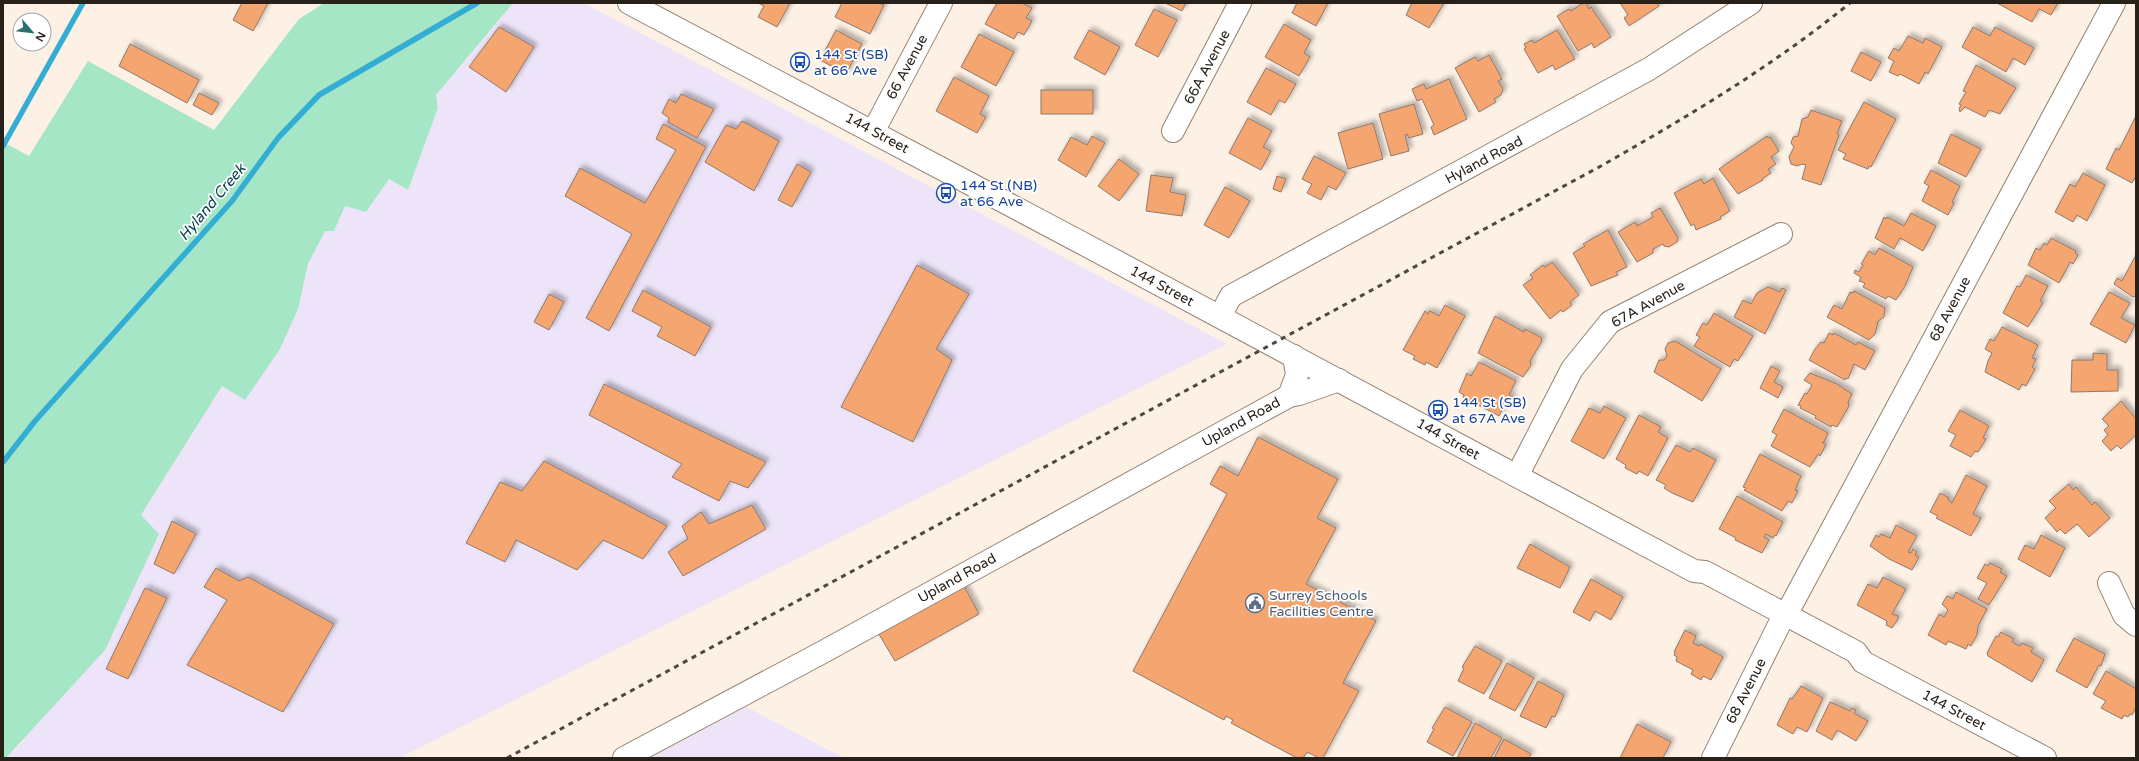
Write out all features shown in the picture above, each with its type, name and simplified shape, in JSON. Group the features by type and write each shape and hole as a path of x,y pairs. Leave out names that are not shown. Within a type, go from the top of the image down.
{"street":[{"name":"144 Street","path":"629,3 874,130 1050,227 1220,316 1694,572 1705,572 1783,620 1856,652 1863,662 2041,757"},
{"name":"66 Avenue","path":"874,130 941,3"},
{"name":"66A Avenue","path":"1173,131 1240,3"},
{"name":"Hyland Road","path":"1220,316 1232,296 1649,69 1751,3"},
{"name":"68 Avenue","path":"1713,758 1783,620 2114,3"},
{"name":"67A Avenue","path":"1516,476 1572,369 1610,322 1781,234"},
{"name":"Upland Road","path":"1289,396 1296,375 1294,356"},
{"name":"Upland Road","path":"624,758 823,652 1289,396 1300,394 1339,380"},
{"path":"2109,583 2124,615 2136,625"}],"shaded area":[{"path":"513,3 584,3 1227,344 399,758 6,758 23,741 141,515 222,386 245,399 280,349 298,309 308,264 325,231 334,231 345,206 366,212 389,179 408,190 438,108 436,95"},
{"path":"746,707 844,758 651,758"}],"green space":[{"path":"324,3 513,3 436,95 438,108 408,190 389,179 366,212 345,206 334,231 325,231 308,264 298,309 280,349 245,400 222,386 141,515 159,534 105,650 6,758 3,758 3,142 29,156 88,61 214,130 299,19"}],"building":[{"path":"242,3 268,3 253,31 233,20"},
{"path":"758,3 790,3 777,27 758,17 764,6"},
{"path":"842,3 879,3 884,5 870,34 835,17"},
{"path":"997,3 1022,3 1032,8 1026,18 1032,21 1024,35 1018,32 1014,39 985,24"},
{"path":"1165,3 1186,3 1182,11"},
{"path":"1297,3 1328,3 1316,26 1292,13"},
{"path":"1412,3 1444,3 1429,28 1406,15"},
{"path":"1583,3 1586,3 1589,9 1591,7 1611,37 1594,48 1592,43 1578,51 1557,16 1569,9 1571,11"},
{"path":"1620,3 1657,3 1659,6 1629,26 1624,18 1628,15"},
{"path":"1997,3 2058,3 2051,15 2039,9 2032,22"},
{"path":"1154,9 1177,20 1158,57 1135,45"},
{"path":"1284,24 1311,40 1304,53 1310,57 1299,76 1265,57"},
{"path":"499,27 534,47 506,92 469,67"},
{"path":"1973,27 1990,36 1995,27 2034,48 2025,65 2013,58 2006,72 1962,47"},
{"path":"836,30 862,44 846,74 820,60"},
{"path":"1089,30 1120,47 1105,75 1074,58"},
{"path":"1557,30 1575,59 1555,70 1553,65 1538,73 1524,49 1526,48 1524,44 1532,40 1534,43"},
{"path":"979,34 1014,52 996,86 961,67"},
{"path":"1908,36 1923,43 1925,38 1942,47 1928,74 1925,72 1919,84 1900,74 1898,76 1889,72 1894,61 1888,58 1894,48 1899,51"},
{"path":"130,44 199,80 187,103 119,66"},
{"path":"1861,52 1881,62 1871,81 1851,71"},
{"path":"1489,55 1502,79 1498,81 1503,89 1501,95 1494,99 1496,102 1479,112 1455,68 1475,57 1478,61"},
{"path":"1976,65 2016,88 2000,114 1989,110 1985,117 1965,107 1960,112 1959,109 1961,105 1959,104 1966,92 1963,91"},
{"path":"1266,68 1296,84 1285,103 1279,100 1271,115 1247,102"},
{"path":"954,77 989,96 980,114 986,117 977,133 936,111"},
{"path":"1449,79 1467,119 1434,135 1431,127 1434,125 1422,99 1417,101 1412,89 1424,84 1426,89"},
{"path":"1041,90 1093,90 1093,114 1041,114"},
{"path":"199,93 219,103 212,115 193,105"},
{"path":"681,94 714,109 697,138 668,122 669,118 662,113 669,99 676,103"},
{"path":"1864,102 1896,119 1871,167 1869,166 1868,169 1843,159 1846,154 1838,150"},
{"path":"1414,104 1423,134 1409,138 1407,134 1405,135 1409,151 1391,156 1379,114"},
{"path":"1811,110 1842,121 1837,134 1839,135 1821,185 1802,179 1806,165 1802,164 1797,166 1791,164 1789,157 1794,147 1791,143 1793,137 1798,136 1802,119 1808,117"},
{"path":"2136,116 2136,176 2132,183 2106,169 2116,148 2119,150"},
{"path":"1248,118 1272,131 1263,147 1271,151 1261,170 1229,153"},
{"path":"742,121 779,141 754,191 705,162 726,125 736,129"},
{"path":"1373,123 1383,159 1348,169 1338,133"},
{"path":"663,124 706,147 609,331 586,318 632,234 565,196 580,168 645,203 676,150 656,139"},
{"path":"1951,134 1981,149 1966,177 1938,163"},
{"path":"1092,136 1105,143 1086,177 1058,160 1071,137 1087,145"},
{"path":"1767,136 1768,138 1770,137 1779,151 1771,157 1776,164 1768,169 1771,173 1762,179 1763,180 1738,194 1719,169"},
{"path":"1314,156 1346,173 1336,190 1328,186 1321,200 1307,193 1312,184 1302,179"},
{"path":"1119,159 1139,174 1119,201 1098,186"},
{"path":"797,164 811,172 792,207 778,200"},
{"path":"1931,170 1960,186 1952,202 1954,203 1948,215 1922,201 1929,186 1924,183"},
{"path":"2083,173 2105,185 2087,221 2077,215 2073,222 2055,212 2070,184 2075,187"},
{"path":"1151,175 1173,178 1170,192 1186,195 1182,216 1146,211"},
{"path":"1277,176 1286,179 1281,192 1273,189"},
{"path":"1713,178 1730,211 1720,217 1721,219 1696,230 1694,224 1691,226 1674,193 1701,179 1704,184"},
{"path":"1225,187 1250,201 1229,238 1204,225"},
{"path":"1660,208 1678,238 1677,242 1669,247 1664,246 1663,244 1653,249 1653,253 1637,262 1618,232 1635,222 1637,226 1653,217 1651,213"},
{"path":"1911,213 1936,226 1923,251 1900,238 1894,249 1875,238 1884,217 1886,219 1887,217 1904,226"},
{"path":"1608,230 1627,267 1616,272 1618,275 1591,286 1573,253 1585,246 1583,244"},
{"path":"2051,238 2076,251 2075,253 2078,255 2073,264 2070,262 2059,283 2028,265 2036,248 2040,250 2044,243 2047,245"},
{"path":"1879,248 1913,267 1905,286 1896,300 1888,296 1886,299 1863,287 1865,283 1859,281 1861,277 1854,273 1855,270 1859,272 1863,265 1861,264 1869,251 1875,255"},
{"path":"2136,255 2136,296 2133,297 2114,284 2117,278 2122,281"},
{"path":"1552,262 1579,295 1570,302 1572,305 1563,312 1561,310 1550,319 1523,285 1533,278 1530,275 1543,265 1545,267"},
{"path":"917,265 969,294 936,349 952,360 913,442 841,407"},
{"path":"2026,275 2048,286 2040,301 2043,303 2028,327 2003,313 2017,286 2020,287"},
{"path":"1768,287 1780,292 1782,288 1786,290 1765,334 1734,317 1743,300 1751,304 1757,293"},
{"path":"643,290 711,327 695,356 657,336 662,327 632,311"},
{"path":"1854,291 1885,308 1884,317 1878,321 1875,334 1869,340 1827,317 1834,305 1842,309 1850,292 1853,293"},
{"path":"2109,292 2130,303 2121,318 2135,325 2126,343 2090,324"},
{"path":"549,294 564,302 549,330 534,322"},
{"path":"1445,305 1465,316 1437,368 1426,362 1425,365 1413,359 1415,356 1403,350 1425,311 1428,314 1430,311 1439,316"},
{"path":"1714,313 1753,336 1738,361 1734,359 1730,367 1694,346 1700,337 1696,335 1703,323 1707,325"},
{"path":"1495,316 1524,332 1525,329 1542,338 1542,341 1530,361 1531,365 1523,377 1478,353"},
{"path":"2002,327 2038,345 2032,358 2036,359 2032,367 2035,369 2026,386 2022,384 2019,390 1985,372 1992,353 1985,349 1990,339 1994,341"},
{"path":"1829,333 1833,335 1834,333 1856,345 1858,342 1875,351 1865,370 1854,364 1848,379 1846,378 1845,380 1809,360 1821,342 1824,343"},
{"path":"1675,341 1721,369 1702,401 1654,372 1659,360 1664,360 1667,356 1665,349 1668,343"},
{"path":"2093,353 2107,354 2107,370 2118,370 2118,391 2071,392 2072,360 2093,360"},
{"path":"1479,362 1516,381 1509,395 1513,397 1507,408 1504,406 1499,416 1463,397 1464,395 1459,392 1467,373 1471,376"},
{"path":"1771,366 1780,371 1774,382 1783,387 1778,398 1760,388"},
{"path":"1810,373 1837,384 1852,394 1848,402 1849,406 1837,427 1832,425 1831,427 1815,418 1816,416 1800,408 1801,406 1798,405 1812,385 1804,380"},
{"path":"604,384 766,462 748,488 730,481 719,501 672,477 682,464 589,415"},
{"path":"2121,401 2136,419 2136,435 2121,449 2117,445 2111,451 2102,441 2108,435 2104,430 2109,426 2102,419"},
{"path":"1604,406 1626,418 1604,459 1571,441 1589,408 1600,413"},
{"path":"1784,409 1828,433 1824,442 1822,442 1826,445 1820,456 1818,454 1810,467 1771,446 1777,435 1772,432"},
{"path":"1960,410 1989,426 1983,438 1986,439 1978,452 1975,451 1971,457 1950,446 1956,435 1948,431"},
{"path":"1639,415 1661,427 1658,432 1668,438 1648,476 1639,471 1637,474 1625,468 1626,465 1616,459"},
{"name":"Surrey Schools Facilities Centre","path":"1258,437 1338,479 1317,518 1336,528 1306,584 1376,621 1343,683 1359,691 1323,758 1319,758 1307,752 1304,757 1297,758 1231,723 1233,720 1226,716 1224,720 1133,671 1227,494 1210,484 1220,466 1238,476"},
{"path":"1676,445 1690,452 1693,448 1716,460 1693,502 1672,493 1664,488 1666,485 1656,480"},
{"path":"1760,454 1801,476 1795,490 1798,491 1792,503 1788,501 1782,511 1744,490 1746,488 1743,487"},
{"path":"544,461 667,526 643,559 603,540 577,570 516,540 505,562 466,543 500,482 522,491"},
{"path":"1966,475 1987,486 1973,514 1981,518 1971,536 1936,518 1938,516 1930,512 1940,493 1949,498 1948,500 1952,503"},
{"path":"2069,484 2073,490 2076,487 2092,505 2095,502 2110,518 2089,537 2077,524 2065,534 2060,529 2057,532 2045,518 2056,508 2049,501"},
{"path":"1737,496 1783,522 1776,536 1775,535 1773,538 1766,534 1764,537 1769,540 1762,553 1735,540 1736,538 1719,529"},
{"path":"752,505 766,529 683,576 668,552 688,539 682,526 701,512 709,524"},
{"path":"172,521 196,534 174,574 154,564"},
{"path":"1896,525 1917,536 1908,552 1911,553 1913,549 1917,552 1915,555 1919,557 1912,570 1889,559 1870,546 1876,535 1879,537 1881,534 1890,538"},
{"path":"2041,535 2065,548 2050,577 2018,559 2025,545 2034,549"},
{"path":"1530,544 1570,567 1560,588 1517,568"},
{"path":"1990,563 2002,569 2000,572 2007,576 1989,605 1978,599 1987,583 1977,578 1985,564 1988,566"},
{"path":"216,568 239,581 248,577 334,624 283,712 187,665 227,600 204,587"},
{"path":"1883,577 1906,589 1892,614 1898,616 1898,619 1892,628 1886,625 1887,621 1857,605 1868,584 1877,588"},
{"path":"1591,579 1623,597 1611,620 1595,611 1590,621 1573,612"},
{"path":"961,580 979,614 895,661 877,631"},
{"path":"145,588 167,598 128,679 106,669"},
{"path":"1956,592 1987,609 1978,626 1977,635 1971,646 1968,644 1966,649 1948,641 1946,645 1928,635 1939,614 1944,617 1948,610 1942,604 1947,596 1953,599"},
{"path":"1685,630 1696,636 1693,643 1699,646 1700,644 1723,657 1711,680 1703,676 1701,680 1691,674 1693,670 1676,661 1677,657 1674,655 1674,652"},
{"path":"2001,632 2014,639 2012,642 2020,646 2022,643 2033,648 2031,652 2044,660 2032,682 1988,656 1987,653 1996,636 1998,637"},
{"path":"2074,638 2105,654 2101,666 2099,665 2087,688 2056,671"},
{"path":"1475,646 1502,661 1484,694 1458,681 1464,668 1462,667"},
{"path":"1507,663 1534,678 1515,711 1489,698"},
{"path":"2106,671 2136,689 2136,707 2132,715 2130,714 2128,717 2124,715 2122,719 2101,708 2106,701 2093,694"},
{"path":"1538,681 1564,695 1555,717 1552,716 1546,728 1520,716"},
{"path":"1801,686 1823,698 1807,732 1797,727 1793,734 1777,725 1790,698 1792,699"},
{"path":"1830,702 1850,711 1852,708 1856,710 1854,713 1868,721 1856,741 1837,730 1832,740 1816,731"},
{"path":"1445,707 1472,722 1453,756 1427,742 1434,729 1432,728"},
{"path":"1475,723 1502,738 1491,758 1457,758"},
{"path":"1637,724 1671,742 1663,758 1620,758"},
{"path":"1504,739 1531,754 1529,758 1494,758"}],"waterway":[{"path":"3,146 83,3"},
{"name":"Hyland Creek","path":"3,462 35,421 232,201 278,138 319,95 477,3"}],"railway":[{"path":"507,758 1601,166 1729,90 1791,48 1850,3"}],"place":[{"name":"144 St (SB) at 66 Ave","path":"800,62"},
{"name":"144 St (NB) at 66 Ave","path":"946,193"},
{"name":"144 St (SB) at 67A Ave","path":"1438,410"},
{"name":"Surrey Schools Facilities Centre","path":"1255,603"}]}
